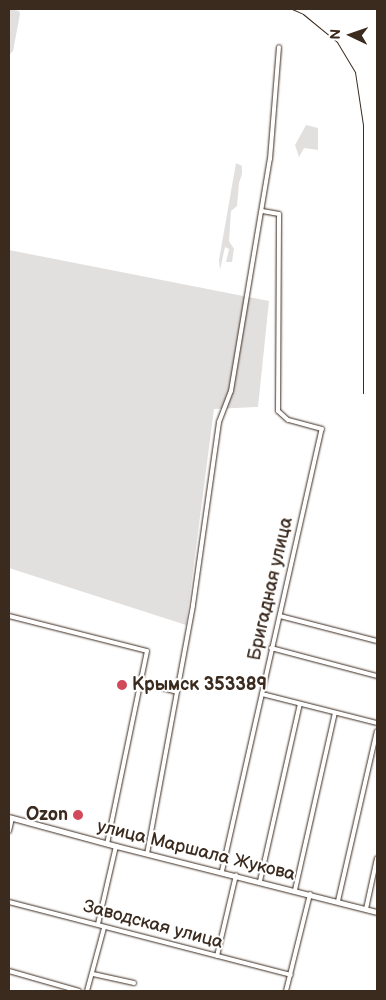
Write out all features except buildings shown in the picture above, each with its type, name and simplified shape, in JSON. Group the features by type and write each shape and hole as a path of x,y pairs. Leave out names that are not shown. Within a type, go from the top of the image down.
{"main road":[{"name":"улица Маршала Жукова","path":"10,817 107,844 222,871 377,912"}],"street":[{"path":"147,854 193,605 218,422 231,391 262,211 270,159 279,47"},
{"name":"Бригадная улица","path":"222,871 322,429 288,420 278,411 279,214 262,211"},
{"path":"9,616 147,651 107,844"},
{"path":"280,616 377,641"},
{"path":"271,648 377,676"},
{"path":"140,682 177,692"},
{"path":"262,694 377,723"},
{"path":"260,881 300,704"},
{"path":"295,890 335,712"},
{"path":"338,901 377,731"},
{"path":"9,831 10,817"},
{"path":"98,924 116,846"},
{"path":"366,909 377,858"},
{"path":"217,956 236,875"},
{"path":"286,991 310,894"},
{"name":"Заводская улица","path":"9,902 290,975"},
{"path":"87,991 104,928"},
{"path":"9,971 79,991"},
{"path":"93,974 134,983"}],"shaded area":[{"path":"9,9 19,11 20,14 13,51 9,55"},
{"path":"306,125 318,128 318,150 304,148 299,157 295,145"},
{"path":"236,163 242,166 242,174 239,183 237,206 231,211 229,241 234,249 232,262 226,262 229,249 225,247 220,270 219,260"},
{"path":"9,250 269,301 258,407 214,409 186,625 9,568"}],"railway":[{"path":"292,9 303,14 337,42 355,72 363,125 363,393"}],"place":[{"name":"Крымск 353389","path":"122,685"},
{"name":"Ozon","path":"78,815"}]}
